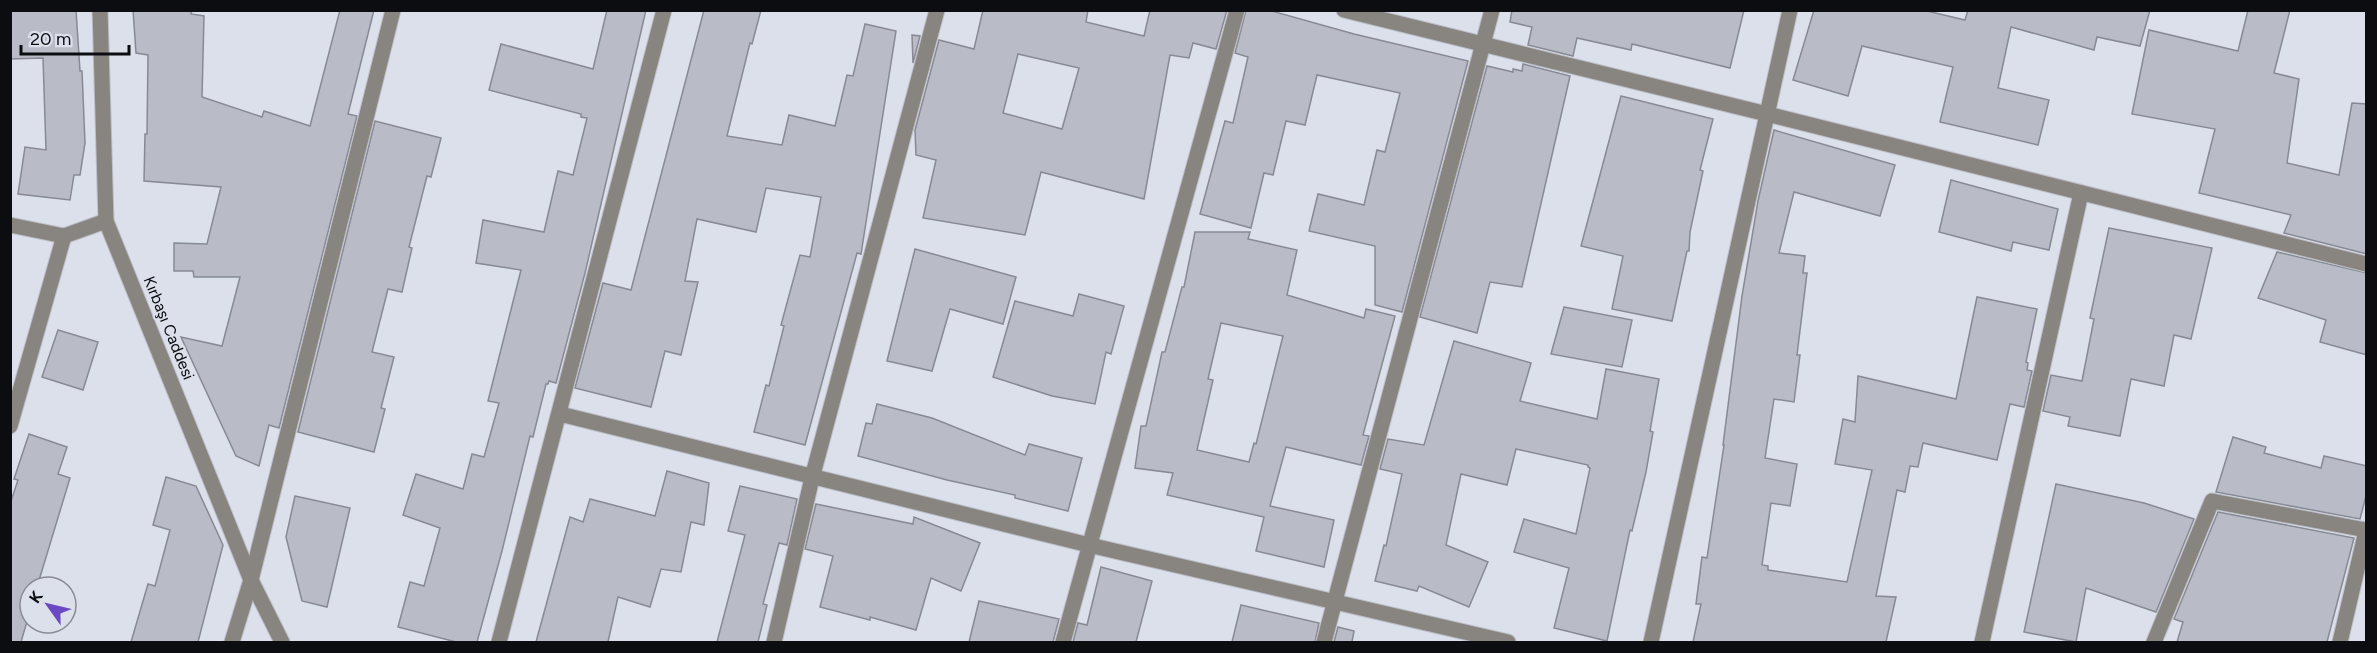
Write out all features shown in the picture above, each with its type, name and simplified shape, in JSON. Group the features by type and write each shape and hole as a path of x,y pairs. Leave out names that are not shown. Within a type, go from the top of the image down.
{"street":[{"name":"Kırbaşı Caddesi","path":"100,10 106,222 251,580 282,642"},
{"path":"232,642 251,580 393,10"},
{"path":"500,642 664,10"},
{"path":"774,642 812,478 937,10"},
{"path":"1063,642 1237,10"},
{"path":"1344,10 2367,264"},
{"path":"1324,642 1492,10"},
{"path":"1651,642 1790,10"},
{"path":"1982,642 2080,192"},
{"path":"10,225 64,236 106,222"},
{"path":"10,426 64,236"},
{"path":"560,414 1089,545 1508,642"},
{"path":"2154,642 2212,501 2367,531 2340,642"}],"building":[{"path":"10,10 76,10 80,71 82,71 85,143 80,175 74,175 70,200 18,194 25,147 46,150 43,58 10,59"},
{"path":"133,10 192,10 191,14 204,16 202,97 262,117 264,111 310,126 340,10 374,10 348,114 357,116 279,428 269,425 259,466 236,456 181,337 222,346 240,277 194,277 193,271 174,271 174,243 207,244 221,187 144,181 148,55 136,53"},
{"path":"607,10 646,10 585,273 556,383 549,381 546,384 533,437 530,436 477,642 456,642 398,627 410,582 424,586 440,528 403,515 416,474 463,489 472,454 484,457 499,403 488,401 521,270 476,263 483,220 544,232 558,171 573,175 587,118 581,117 581,114 489,90 501,44 593,69"},
{"path":"704,10 761,10 752,44 750,43 727,136 782,145 789,115 835,126 847,75 853,76 865,24 896,31 861,254 857,253 805,445 754,432 766,385 769,386 784,326 781,325 800,255 810,257 821,197 766,188 756,232 697,219 685,281 698,282 681,355 665,351 651,407 575,388 603,283 631,290"},
{"path":"983,10 1088,10 1086,22 1144,36 1150,10 1227,10 1216,49 1193,43 1189,58 1170,55 1144,199 1041,172 1025,235 923,218 936,160 916,155 915,130 939,40 974,49","holes":["1018,54 1079,68 1062,129 1003,113"]},
{"path":"1246,10 1268,10 1354,34 1468,61 1402,312 1375,305 1375,246 1309,231 1318,194 1364,205 1377,150 1385,152 1400,93 1317,75 1305,125 1286,121 1273,175 1264,173 1251,228 1200,214 1225,121 1233,123 1248,57 1235,53"},
{"path":"1512,10 1744,10 1730,68 1632,44 1631,50 1577,38 1573,56 1528,45 1532,27 1510,22"},
{"path":"1814,10 1923,10 1965,20 1968,10 2150,10 2140,46 2097,37 2094,50 2011,27 1998,88 2049,100 2038,145 1940,122 1953,67 1862,46 1848,96 1793,80"},
{"path":"2248,10 2290,10 2274,73 2299,79 2287,163 2339,175 2352,103 2367,104 2367,254 2284,233 2291,215 2199,193 2215,129 2132,114 2149,30 2238,51"},
{"path":"912,35 920,36 913,63"},
{"path":"1523,64 1570,76 1522,287 1490,282 1477,333 1420,317 1487,66 1513,72 1513,69 1522,71"},
{"path":"1621,96 1713,119 1700,170 1703,171 1690,232 1689,251 1687,251 1672,321 1612,309 1623,256 1581,246"},
{"path":"375,121 441,138 431,177 427,176 409,247 412,248 402,292 388,289 372,352 394,357 381,408 385,409 374,452 298,432"},
{"path":"1774,130 1895,165 1880,216 1794,192 1779,253 1805,256 1803,273 1807,273 1797,355 1800,355 1794,402 1774,399 1765,458 1797,464 1790,506 1771,503 1762,565 1768,566 1768,570 1847,582 1872,470 1835,464 1843,419 1855,422 1858,376 1956,399 1977,297 2037,309 2026,362 2028,363 2027,370 2032,371 2024,407 2010,404 1997,460 1923,443 1918,467 1910,466 1905,492 1897,490 1876,596 1896,597 1886,642 1693,642 1701,604 1696,604 1702,557 1707,558 1724,445 1742,296 1758,201"},
{"path":"1951,180 2058,209 2049,250 2013,242 2011,251 1939,232"},
{"path":"2109,228 2212,248 2191,339 2174,335 2164,386 2131,379 2120,436 2068,426 2070,417 2043,411 2051,375 2082,381 2094,319 2090,318"},
{"path":"1195,232 1250,232 1248,239 1297,250 1287,295 1364,318 1366,309 1395,316 1363,435 1369,436 1361,465 1286,447 1270,506 1334,520 1324,567 1256,551 1264,517 1167,495 1173,473 1135,468 1141,426 1146,426 1162,352 1165,352 1182,287 1184,287","holes":["1221,323 1283,336 1256,444 1254,443 1249,462 1197,450 1213,380 1208,379"]},
{"path":"915,249 1016,277 1003,324 950,309 932,371 887,361"},
{"path":"2277,252 2367,273 2367,355 2320,342 2326,320 2258,298"},
{"path":"1079,294 1124,306 1111,354 1106,352 1095,404 1052,396 993,377 1015,301 1073,316"},
{"path":"1564,307 1632,320 1622,367 1551,354"},
{"path":"58,330 98,342 83,390 42,377"},
{"path":"1454,341 1531,363 1520,401 1597,419 1606,369 1659,379 1646,472 1632,531 1630,530 1607,641 1554,628 1569,568 1514,552 1524,519 1576,534 1590,468 1588,465 1516,449 1507,485 1461,474 1446,545 1488,562 1469,607 1419,586 1417,591 1375,581 1384,545 1386,546 1402,474 1380,469 1388,439 1424,445"},
{"path":"877,404 932,418 1025,455 1029,444 1082,458 1068,511 1015,498 1015,495 947,480 858,456 866,423 872,424"},
{"path":"29,434 67,447 58,474 70,478 41,575 18,575 18,635 23,635 21,642 10,642 10,504 18,480 14,479"},
{"path":"2233,437 2266,447 2264,453 2321,468 2324,456 2367,466 2367,492 2360,519 2216,492"},
{"path":"667,471 709,483 704,525 691,522 681,572 661,569 650,607 618,597 608,642 536,642 570,517 583,522 590,499 655,516"},
{"path":"166,477 196,486 223,545 198,642 131,642 148,584 155,586 170,530 153,525"},
{"path":"2056,484 2144,503 2194,519 2156,612 2086,588 2076,642 2024,632"},
{"path":"740,486 797,499 787,545 779,543 763,604 767,605 758,642 717,642 745,535 728,531"},
{"path":"295,496 350,508 327,607 302,601 286,537"},
{"path":"816,504 913,524 914,517 980,543 961,591 931,578 916,630 870,617 870,620 820,607 833,556 805,549"},
{"path":"2218,512 2354,538 2327,642 2177,642 2183,622 2174,619"},
{"path":"1101,567 1152,581 1136,642 1073,642 1078,623 1087,625"},
{"path":"979,601 1059,619 1053,642 969,642"},
{"path":"1241,605 1319,623 1315,642 1232,642"},
{"path":"1338,627 1354,631 1352,642 1334,642"}]}
